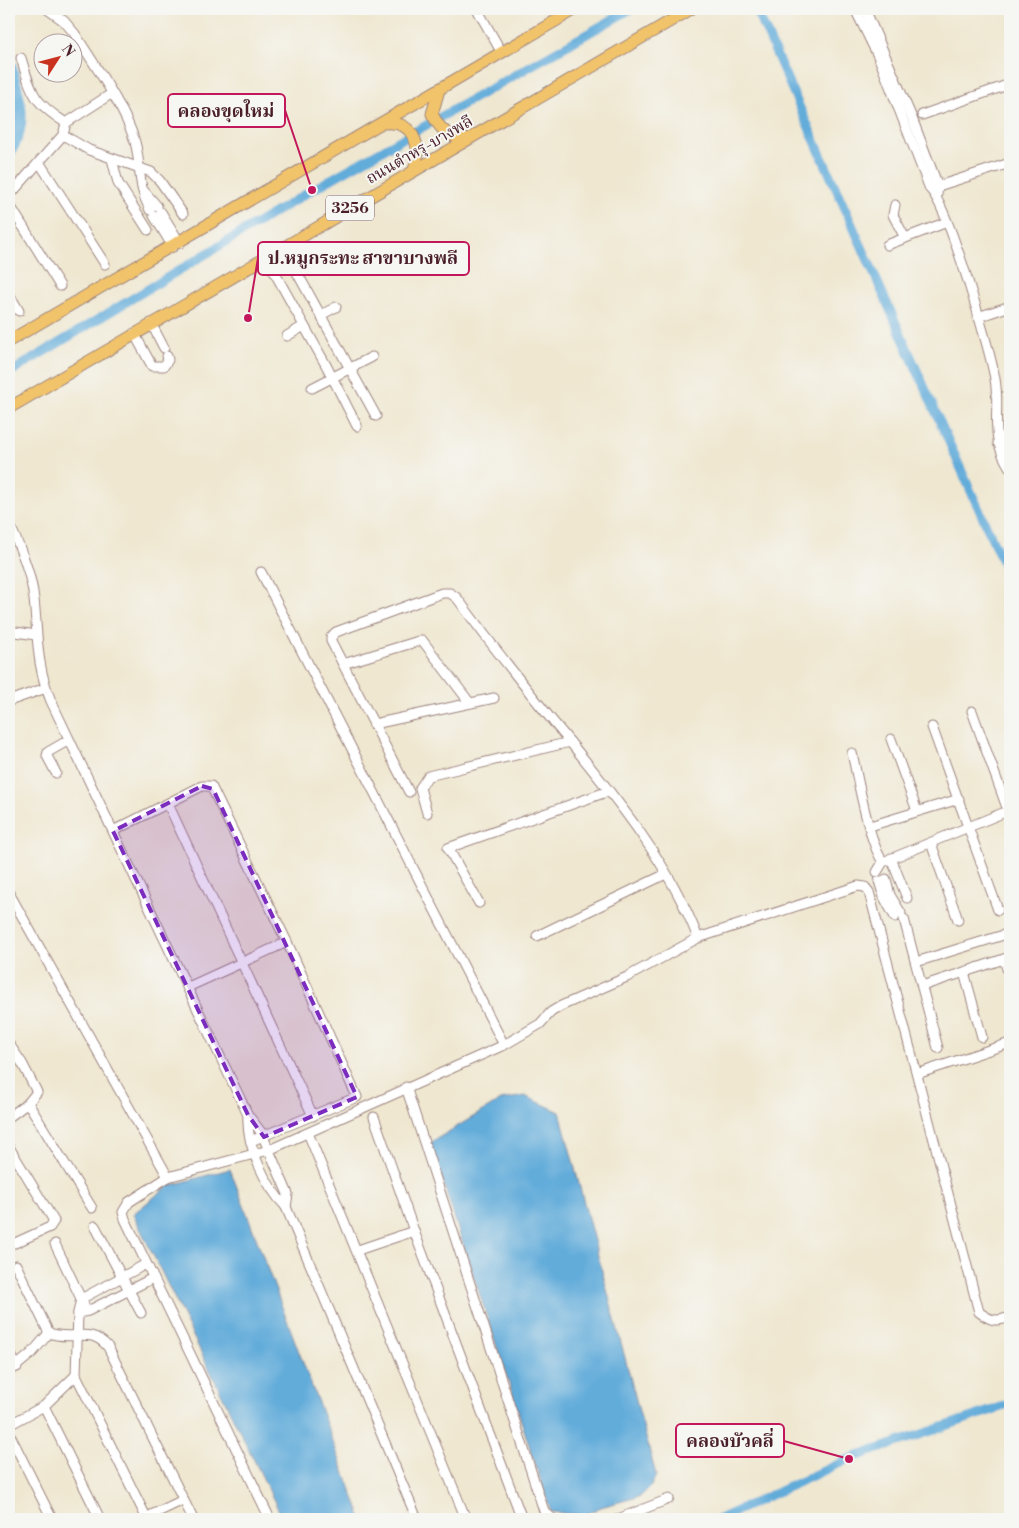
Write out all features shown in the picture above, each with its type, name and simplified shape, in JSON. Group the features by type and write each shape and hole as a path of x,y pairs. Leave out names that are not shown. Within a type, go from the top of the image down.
{"main road":[{"path":"9,341 177,245 576,9"},
{"name":"ถนนตำหรุ-บางพลี","path":"9,408 151,323 691,9"},
{"path":"439,90 432,114 438,126 449,135 468,139"},
{"path":"383,123 395,122 412,134 418,148 418,160 414,170"}],"street":[{"path":"47,9 64,21 74,34 126,121 136,146 137,165 143,190 177,245"},
{"path":"477,9 502,53"},
{"path":"855,9 882,66 947,222 978,317 995,380 995,420 998,443 1010,468"},
{"path":"865,9 912,118 935,190"},
{"path":"21,58 36,100 48,112 66,123"},
{"path":"922,115 1010,84"},
{"path":"9,196 63,136 66,123 111,94"},
{"path":"63,136 89,150 112,159 137,165 151,172 160,181 183,214"},
{"path":"112,159 118,183 148,230"},
{"path":"39,162 106,264"},
{"path":"935,190 1010,163"},
{"path":"9,204 60,286"},
{"path":"895,205 893,215 905,238"},
{"path":"887,245 947,222"},
{"path":"283,246 376,416"},
{"path":"266,256 333,377 357,426"},
{"path":"9,294 18,311"},
{"path":"978,317 1010,306"},
{"path":"321,315 336,307"},
{"path":"134,333 152,366 164,366 168,360 166,352 151,323"},
{"path":"287,336 304,326"},
{"path":"312,388 372,357"},
{"path":"998,443 1010,439"},
{"path":"9,523 26,560 31,581 39,664 46,688 68,740 114,831 248,1115 258,1125 264,1136 288,1194 286,1207"},
{"path":"261,572 504,1045"},
{"path":"409,792 331,641 333,634 442,593 450,593 457,598 494,649 609,791 646,842 666,874 698,938"},
{"path":"9,631 36,635"},
{"path":"343,664 422,640 470,703"},
{"path":"9,700 46,688"},
{"path":"374,724 494,698"},
{"path":"883,870 931,844 1010,813 972,711"},
{"path":"932,727 998,910"},
{"path":"891,739 917,812"},
{"path":"56,773 47,756 48,752 68,740"},
{"path":"427,813 420,788 428,776 570,742"},
{"path":"852,753 883,870 887,896 907,930 938,1048"},
{"path":"114,831 202,786 211,786 287,942 357,1097 251,1142"},
{"path":"479,903 448,848 609,791"},
{"path":"870,826 959,799"},
{"path":"168,804 313,1116"},
{"path":"931,844 958,920"},
{"path":"883,870 907,898"},
{"path":"537,936 666,874"},
{"path":"270,1519 146,1264 123,1212 129,1202 168,1177 269,1150 406,1087 504,1045 540,1024 551,1012 561,1006 627,977 698,938 819,897 858,886 865,887 869,892 979,1312 988,1319 998,1322 1010,1317"},
{"path":"9,893 168,1177"},
{"path":"872,904 887,896"},
{"path":"916,962 1010,933"},
{"path":"188,987 287,942"},
{"path":"922,986 1007,958 1010,978"},
{"path":"964,972 982,1037"},
{"path":"9,1044 37,1092 28,1103 10,1113"},
{"path":"917,1074 1010,1044"},
{"path":"406,1087 544,1511 553,1519"},
{"path":"28,1103 92,1208"},
{"path":"248,1115 247,1129 256,1154 274,1194 286,1207 417,1519"},
{"path":"374,1117 414,1231 522,1519"},
{"path":"308,1133 358,1250 418,1406 466,1519"},
{"path":"9,1147 54,1220 50,1227 15,1243 9,1243"},
{"path":"95,1226 141,1313"},
{"path":"358,1250 414,1231"},
{"path":"55,1244 88,1311"},
{"path":"146,1264 82,1299 78,1313 76,1375 145,1519 183,1500"},
{"path":"16,1265 49,1333 64,1338 96,1336 108,1347 193,1519"},
{"path":"78,1313 88,1311 153,1278"},
{"path":"13,1370 49,1333"},
{"path":"9,1351 13,1370"},
{"path":"9,1425 44,1406 76,1375"},
{"path":"44,1406 100,1519"},
{"path":"9,1433 52,1519"},
{"path":"618,1519 669,1499"}],"highlighted area":[{"path":"202,786 213,789 357,1097 264,1137 248,1115 113,831"}],"water":[{"path":"525,1096 560,1112 656,1475 651,1486 641,1496 601,1507 584,1515 551,1512 430,1143 501,1100"},
{"path":"230,1169 362,1519 283,1519 133,1214 168,1186"}],"waterway":[{"path":"9,373 312,190 631,9"},
{"path":"756,9 1010,579"},
{"path":"9,66 19,109 18,129 9,150"},
{"path":"719,1519 849,1459 1010,1404"}],"place":[{"name":"คลองขุดใหม่","path":"312,190"},
{"name":"ป.หมูกระทะ สาขาบางพลี","path":"248,318"},
{"name":"คลองบัวคลี่","path":"849,1459"}]}
